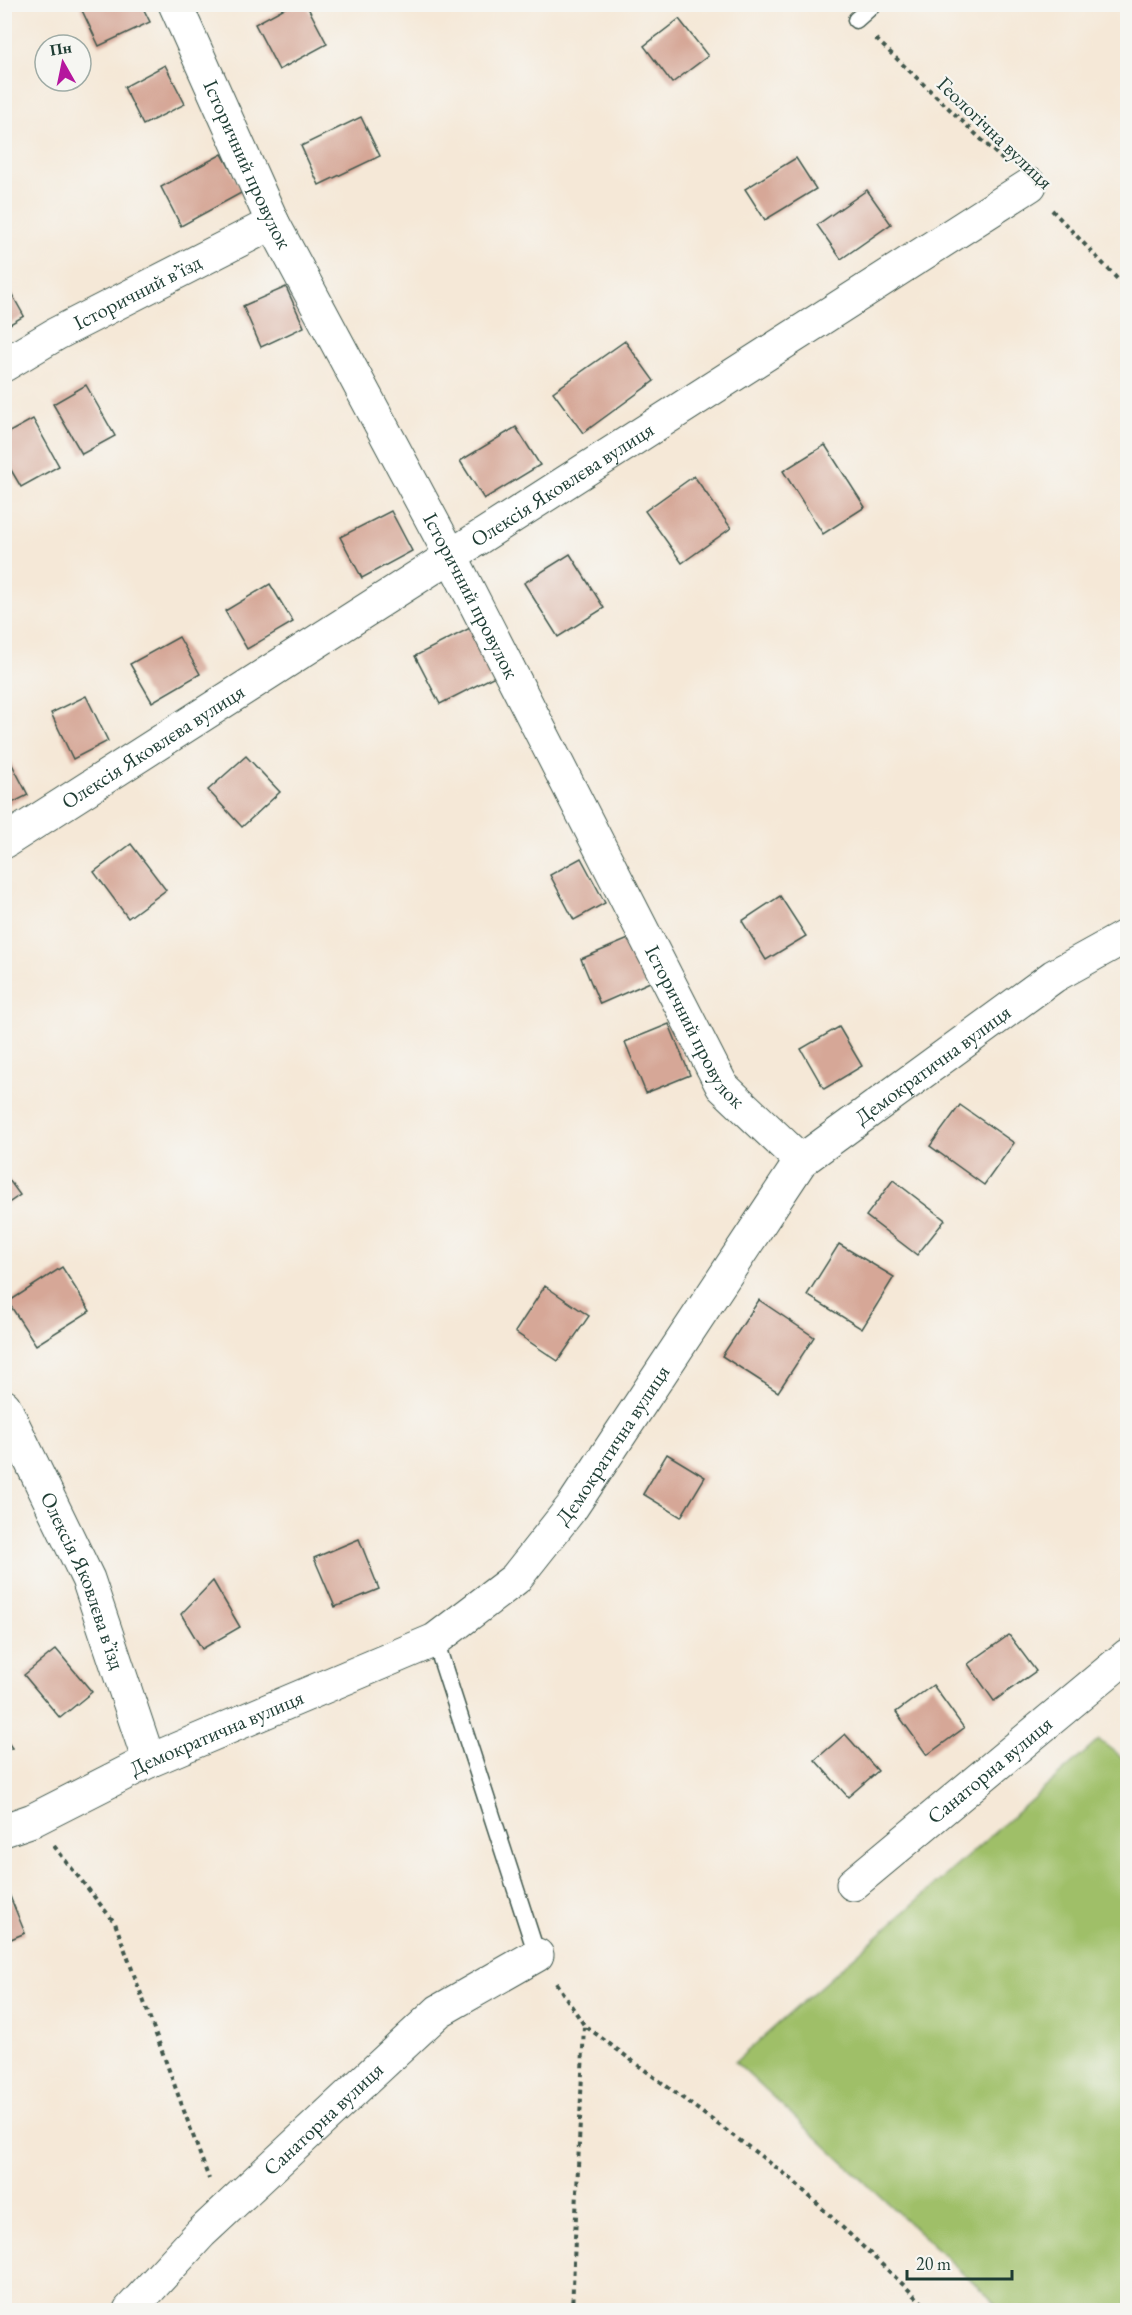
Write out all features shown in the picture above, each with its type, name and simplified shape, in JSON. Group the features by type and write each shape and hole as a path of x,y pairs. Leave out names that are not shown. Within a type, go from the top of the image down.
{"street":[{"name":"Історичний провулок","path":"175,4 273,224 451,556 722,1086 801,1161"},
{"name":"Олексія Яковлєва вулиця","path":"4,842 1030,185"},
{"name":"Історичний в’їзд","path":"4,365 56,334 273,224"},
{"name":"Демократична вулиця","path":"19,1825 149,1761 435,1640 514,1579 572,1507 801,1161 1054,976 1128,935"},
{"name":"Олексія Яковлєва в’їзд","path":"4,1406 88,1579 149,1761"},
{"name":"Санаторна вулиця","path":"854,1884 1128,1655"},
{"name":"Санаторна вулиця","path":"130,2310 201,2233 439,2012 537,1955"}],"lane":[{"path":"856,20 874,4"},
{"path":"435,1640 537,1955"}],"path":[{"name":"Геологічна вулиця","path":"856,20 1030,185 1128,290"},
{"path":"19,1825 115,1923 210,2181"},
{"path":"537,1955 584,2025 789,2177 930,2310"},
{"path":"572,2310 584,2025"}],"green space":[{"path":"1099,1740 1128,1762 1127,2310 1003,2310 735,2062"}],"building":[{"path":"79,4 141,4 150,22 99,46"},
{"path":"292,4 306,4 327,44 279,70 255,24"},
{"path":"679,19 708,56 672,83 644,46"},
{"path":"165,65 185,104 143,125 124,87"},
{"path":"361,117 380,156 319,185 301,146"},
{"path":"222,154 243,192 181,226 161,187"},
{"path":"796,158 816,189 765,220 745,189"},
{"path":"867,190 891,224 841,259 817,225"},
{"path":"5,282 24,316 5,327"},
{"path":"286,287 304,327 261,347 243,306"},
{"path":"625,341 654,381 583,433 553,392"},
{"path":"86,385 115,436 82,454 53,404"},
{"path":"33,419 59,466 21,487 4,458 4,435"},
{"path":"516,427 540,465 484,499 460,461"},
{"path":"825,445 865,507 823,534 783,471"},
{"path":"694,476 731,528 682,563 645,511"},
{"path":"391,511 412,551 362,578 340,537"},
{"path":"570,554 604,608 558,637 524,583"},
{"path":"270,584 293,622 247,649 225,611"},
{"path":"474,626 499,674 440,704 415,656"},
{"path":"179,637 200,674 152,702 130,664"},
{"path":"86,696 108,741 73,759 51,713"},
{"path":"7,755 28,795 4,807 4,757"},
{"path":"246,756 280,792 242,827 208,790"},
{"path":"131,844 166,890 128,918 94,872"},
{"path":"581,858 605,903 574,920 550,875"},
{"path":"780,896 806,936 766,960 742,921"},
{"path":"631,938 650,982 600,1004 581,959"},
{"path":"669,1024 690,1075 646,1093 625,1042"},
{"path":"839,1027 862,1066 824,1089 801,1049"},
{"path":"960,1105 1014,1143 984,1185 930,1146"},
{"path":"4,1173 20,1195 4,1206"},
{"path":"893,1180 945,1220 917,1255 866,1216"},
{"path":"839,1244 894,1277 862,1329 807,1295"},
{"path":"62,1267 90,1311 36,1345 8,1302"},
{"path":"545,1286 589,1316 558,1361 515,1332"},
{"path":"759,1300 814,1337 778,1392 722,1356"},
{"path":"667,1454 705,1477 681,1517 643,1494"},
{"path":"359,1539 379,1589 335,1607 314,1558"},
{"path":"213,1581 240,1627 202,1649 181,1614"},
{"path":"1009,1635 1036,1671 994,1701 968,1664"},
{"path":"56,1649 92,1692 60,1718 24,1675"},
{"path":"933,1685 964,1728 927,1755 896,1712"},
{"path":"845,1734 878,1771 848,1797 815,1760"},
{"path":"4,1737 12,1748 4,1752"},
{"path":"7,1889 25,1933 4,1942 4,1890"}]}
